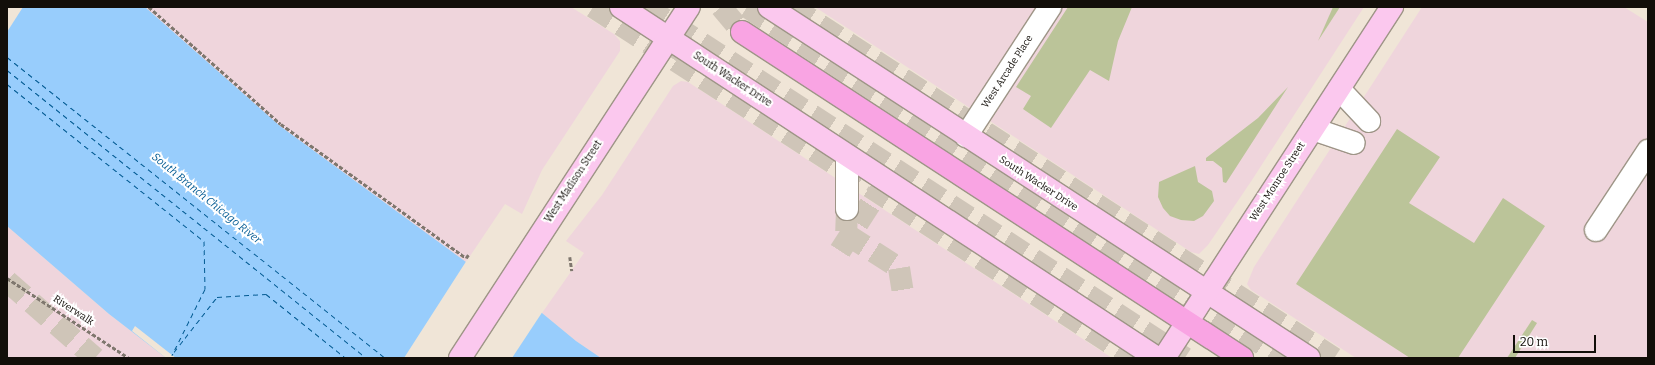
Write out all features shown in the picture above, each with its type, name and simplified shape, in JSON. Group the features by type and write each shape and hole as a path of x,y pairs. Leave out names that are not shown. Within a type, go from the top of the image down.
{"highway":[{"path":"742,32 1242,358"}],"main road":[{"name":"South Wacker Drive","path":"621,7 1158,358"},
{"name":"West Madison Street","path":"460,358 689,7"},
{"name":"South Wacker Drive","path":"769,7 1309,358"},
{"name":"West Monroe Street","path":"1164,358 1392,7"}],"lane":[{"name":"West Arcade Place","path":"966,136 1050,7"},
{"path":"1339,89 1369,122"},
{"path":"1313,129 1354,143"},
{"path":"1596,230 1648,150"},
{"path":"847,156 847,209"}],"path":[{"path":"149,7 281,124 466,258 468,255"},
{"path":"570,256 572,271"},
{"name":"Riverwalk","path":"7,278 130,358"}],"shaded area":[{"path":"145,7 571,7 614,34 620,41 620,51 542,170 522,214 505,204 466,262 280,126"},
{"path":"815,7 1364,7 1252,180 1208,245 1199,254 1191,252"},
{"path":"1422,7 1624,7 1648,22 1648,358 1356,358 1251,290 1247,284 1254,267"},
{"path":"681,81 688,82 1112,358 601,358 576,341 542,313 584,253 566,241 602,195 673,86"},
{"path":"7,226 109,314 166,358 7,358"}],"green space":[{"path":"1068,7 1132,7 1118,41 1109,81 1090,70 1051,128 1023,109 1031,96 1016,87"},
{"path":"1333,7 1340,7 1318,41"},
{"path":"1288,87 1226,183 1223,182 1222,168 1213,161 1206,161 1206,158 1258,118"},
{"path":"1397,129 1440,157 1409,203 1474,243 1503,198 1545,226 1458,358 1410,358 1296,284"},
{"path":"1195,166 1198,182 1212,191 1214,201 1203,216 1194,221 1181,220 1170,216 1163,208 1158,197 1159,182"},
{"path":"1532,320 1537,323 1515,358 1507,358"}],"water":[{"name":"South Branch Chicago River","path":"7,7 145,7 280,126 466,262 542,313 576,341 601,358 166,358 109,314 7,226"}],"pier":[{"path":"7,7 23,7 7,32"},
{"path":"467,260 543,311 512,358 404,358"},
{"path":"135,326 176,358 166,358 132,331"}],"ferry route":[{"path":"7,57 386,358"},
{"path":"7,70 366,358"},
{"path":"7,84 204,241 205,289 172,355"},
{"path":"174,352 217,297 266,294 346,358"}],"tunnel":[{"path":"593,7 1133,358"},
{"path":"646,7 1185,358"},
{"path":"721,7 742,32"},
{"path":"747,7 1283,358"},
{"path":"792,7 1334,358"},
{"path":"676,61 692,37"},
{"path":"840,251 878,192"},
{"path":"847,209 846,234 899,268 903,292"},
{"path":"7,281 95,358"},
{"path":"1147,358 1158,341"}]}
